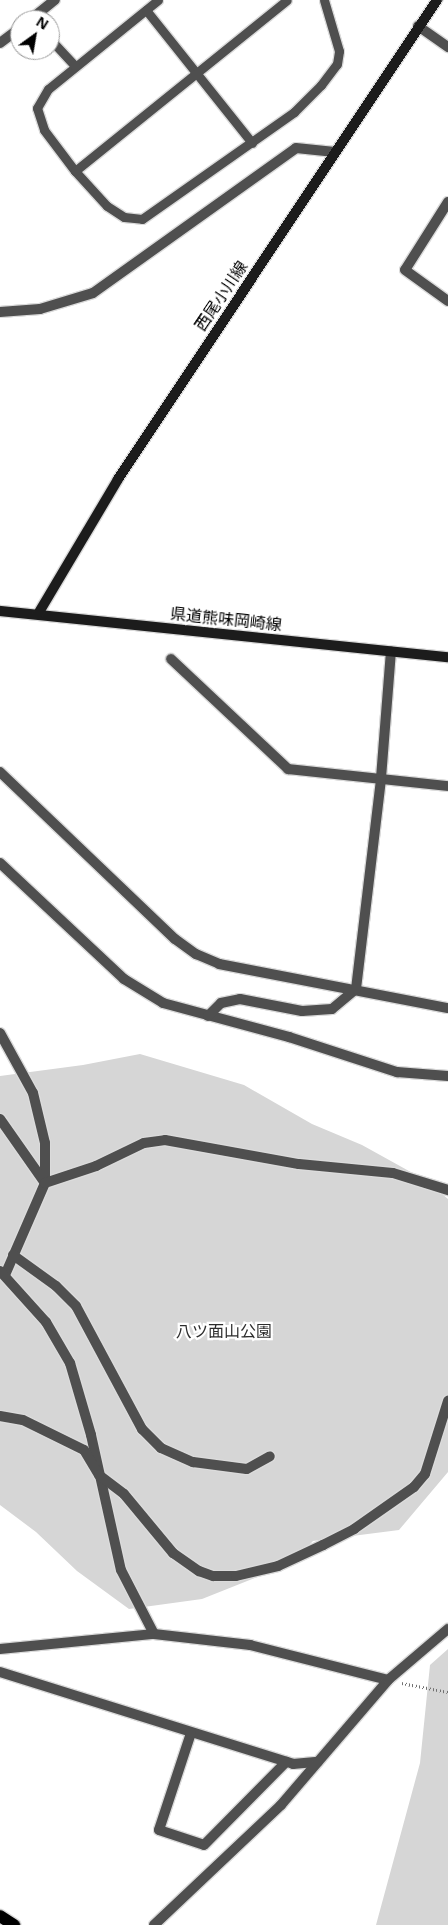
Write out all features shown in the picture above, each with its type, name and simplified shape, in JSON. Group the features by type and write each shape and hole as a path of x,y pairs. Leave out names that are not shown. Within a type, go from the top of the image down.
{"main road":[{"name":"西尾小川線","path":"38,614 118,479 437,0"},
{"name":"県道熊味岡崎線","path":"0,611 448,657"},
{"path":"0,1916 14,1925"}],"street":[{"path":"418,26 448,47"},
{"path":"0,312 40,309 93,293 296,148 335,152"},
{"path":"448,202 405,270 448,301"},
{"path":"208,1016 221,1003 240,998 302,1011 332,1009 356,989 381,778 391,652"},
{"path":"171,659 288,769 448,786"},
{"path":"0,772 176,939 196,954 219,964 448,1008"},
{"path":"0,863 124,979 163,1003 289,1037 397,1072 446,1078"},
{"path":"0,1033 33,1093 45,1143 45,1182 13,1255 2,1273 46,1322 70,1363 121,1570 154,1634"},
{"path":"0,1119 45,1182"},
{"path":"45,1182 96,1166 144,1143 165,1140 299,1164 393,1173 448,1190"},
{"path":"13,1255 56,1286 76,1306 142,1428 160,1448 192,1462 247,1469 270,1456"},
{"path":"0,1416 24,1420 84,1450 99,1475 124,1494 173,1553 199,1571 213,1576 236,1576 278,1566 323,1545 354,1529 414,1487 425,1474 448,1402"},
{"path":"154,1925 281,1805 388,1680 448,1629"},
{"path":"0,1649 154,1634 250,1645 388,1680"},
{"path":"0,1672 286,1762 318,1762"},
{"path":"191,1733 159,1830 204,1845 286,1762"}],"lane":[{"path":"158,0 48,89 37,108 44,130 75,171 107,206 124,217 142,219 294,112 336,64 339,51 324,0"},
{"path":"75,171 287,0"},
{"path":"146,10 252,142"},
{"path":"60,50 75,66"}],"path":[{"path":"388,1680 448,1692"}],"green space":[{"name":"八ツ面山公園","path":"140,1054 244,1085 312,1124 362,1145 427,1181 448,1199 448,1472 399,1530 313,1541 292,1563 202,1599 129,1609 77,1571 36,1532 0,1505 0,1076 83,1065"},
{"path":"448,1649 448,1925 376,1925 420,1763 430,1665"}]}
